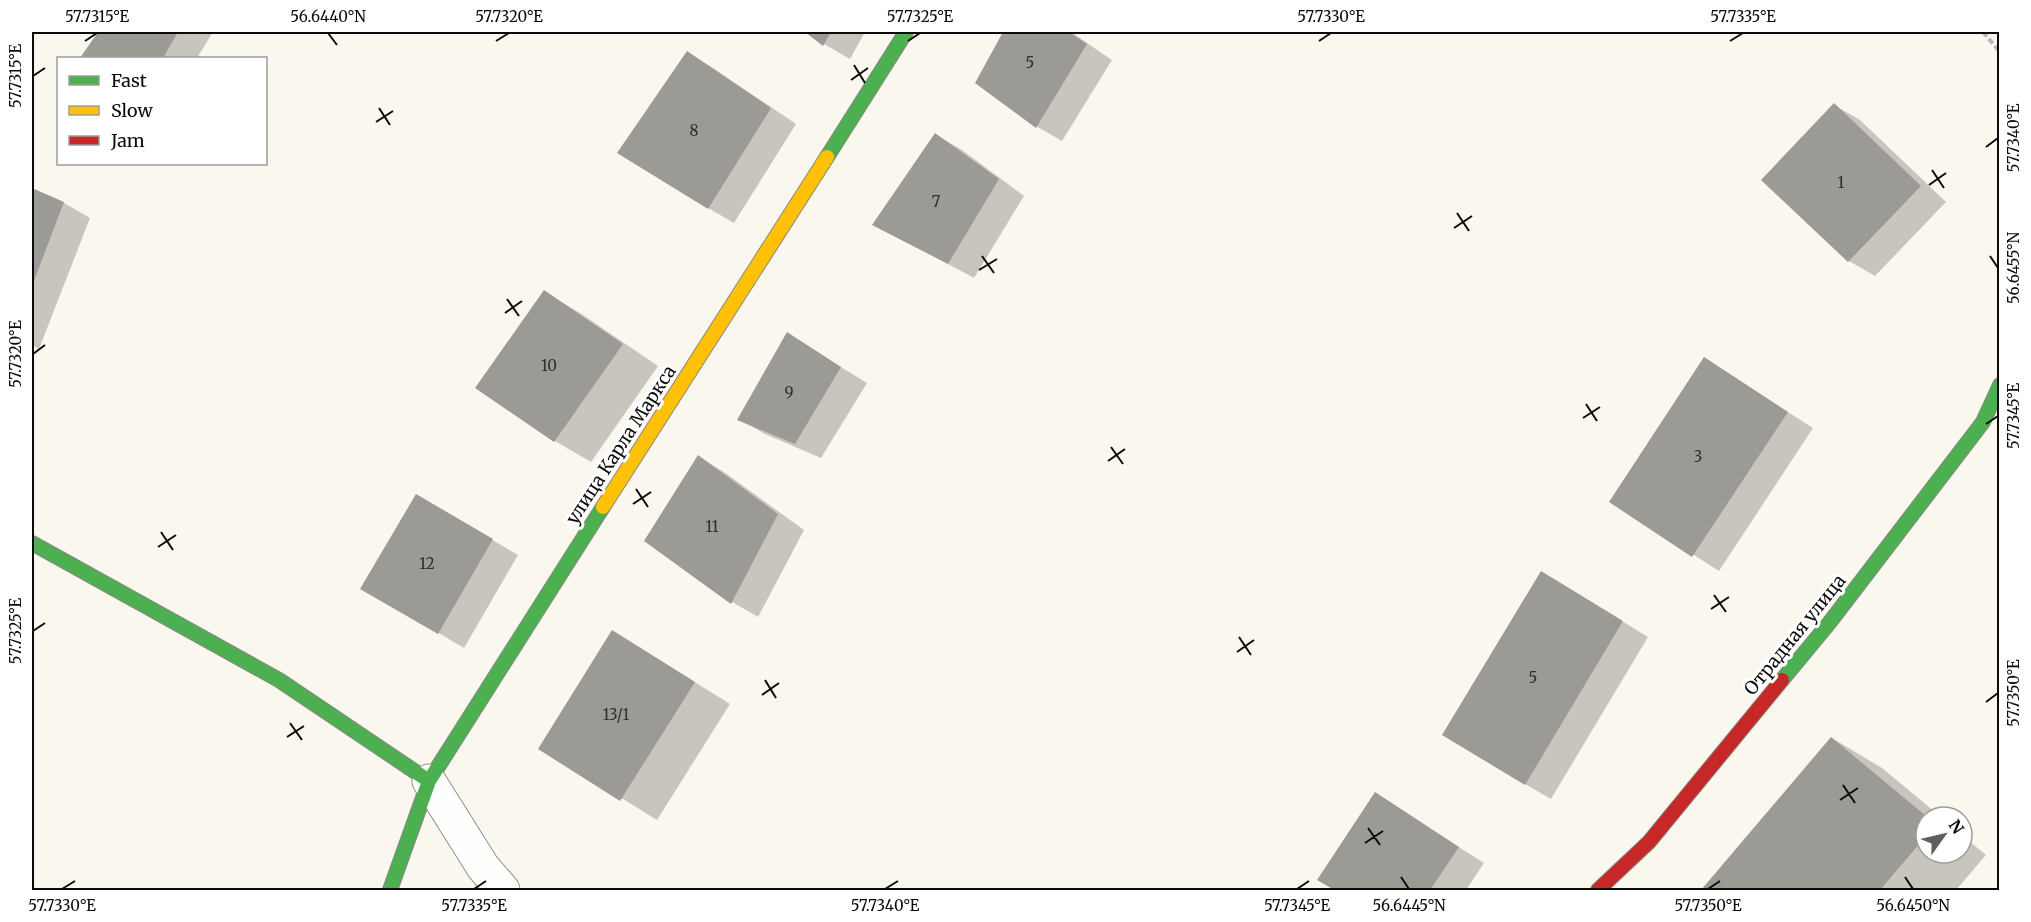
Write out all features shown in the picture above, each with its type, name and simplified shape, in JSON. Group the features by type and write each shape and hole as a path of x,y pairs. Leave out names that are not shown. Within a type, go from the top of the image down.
{"street":[{"name":"улица Карла Маркса","path":"390,891 429,781 906,32"},
{"name":"Отрадная улица","path":"1598,891 1649,842 1830,622 1983,422 2000,385"},
{"path":"32,543 279,680 429,781 483,867 503,891"}],"path":[{"path":"1983,32 2000,52"}],"building":[{"path":"98,32 178,32 164,57 81,57"},
{"path":"805,32 831,32 823,46"},
{"path":"1003,32 1069,32 1087,44 1036,128 975,83"},
{"path":"687,51 771,108 708,209 617,153"},
{"path":"1834,103 1921,186 1848,262 1761,180"},
{"path":"935,133 999,179 948,264 872,225"},
{"path":"32,188 64,202 32,286"},
{"path":"544,290 623,344 554,442 475,388"},
{"path":"787,332 841,367 795,444 737,420"},
{"path":"1704,357 1788,412 1692,557 1609,502"},
{"path":"698,455 778,514 731,604 644,541"},
{"path":"416,494 493,539 438,634 360,589"},
{"path":"1541,571 1623,621 1525,785 1442,735"},
{"path":"612,630 695,682 620,801 538,749"},
{"path":"1831,737 1914,806 1914,850 1880,890 1701,890"},
{"path":"1375,792 1459,847 1430,890 1334,890 1317,880"}],"traffic: fast":[{"path":"827,157 906,32"},
{"path":"1782,680 1830,622 1983,422 2000,385"},
{"path":"390,890 429,781 603,507"},
{"path":"32,543 279,680 429,781"}],"traffic: slow":[{"path":"603,507 827,157"}],"traffic: jam":[{"path":"1598,890 1649,842 1782,680"}]}
